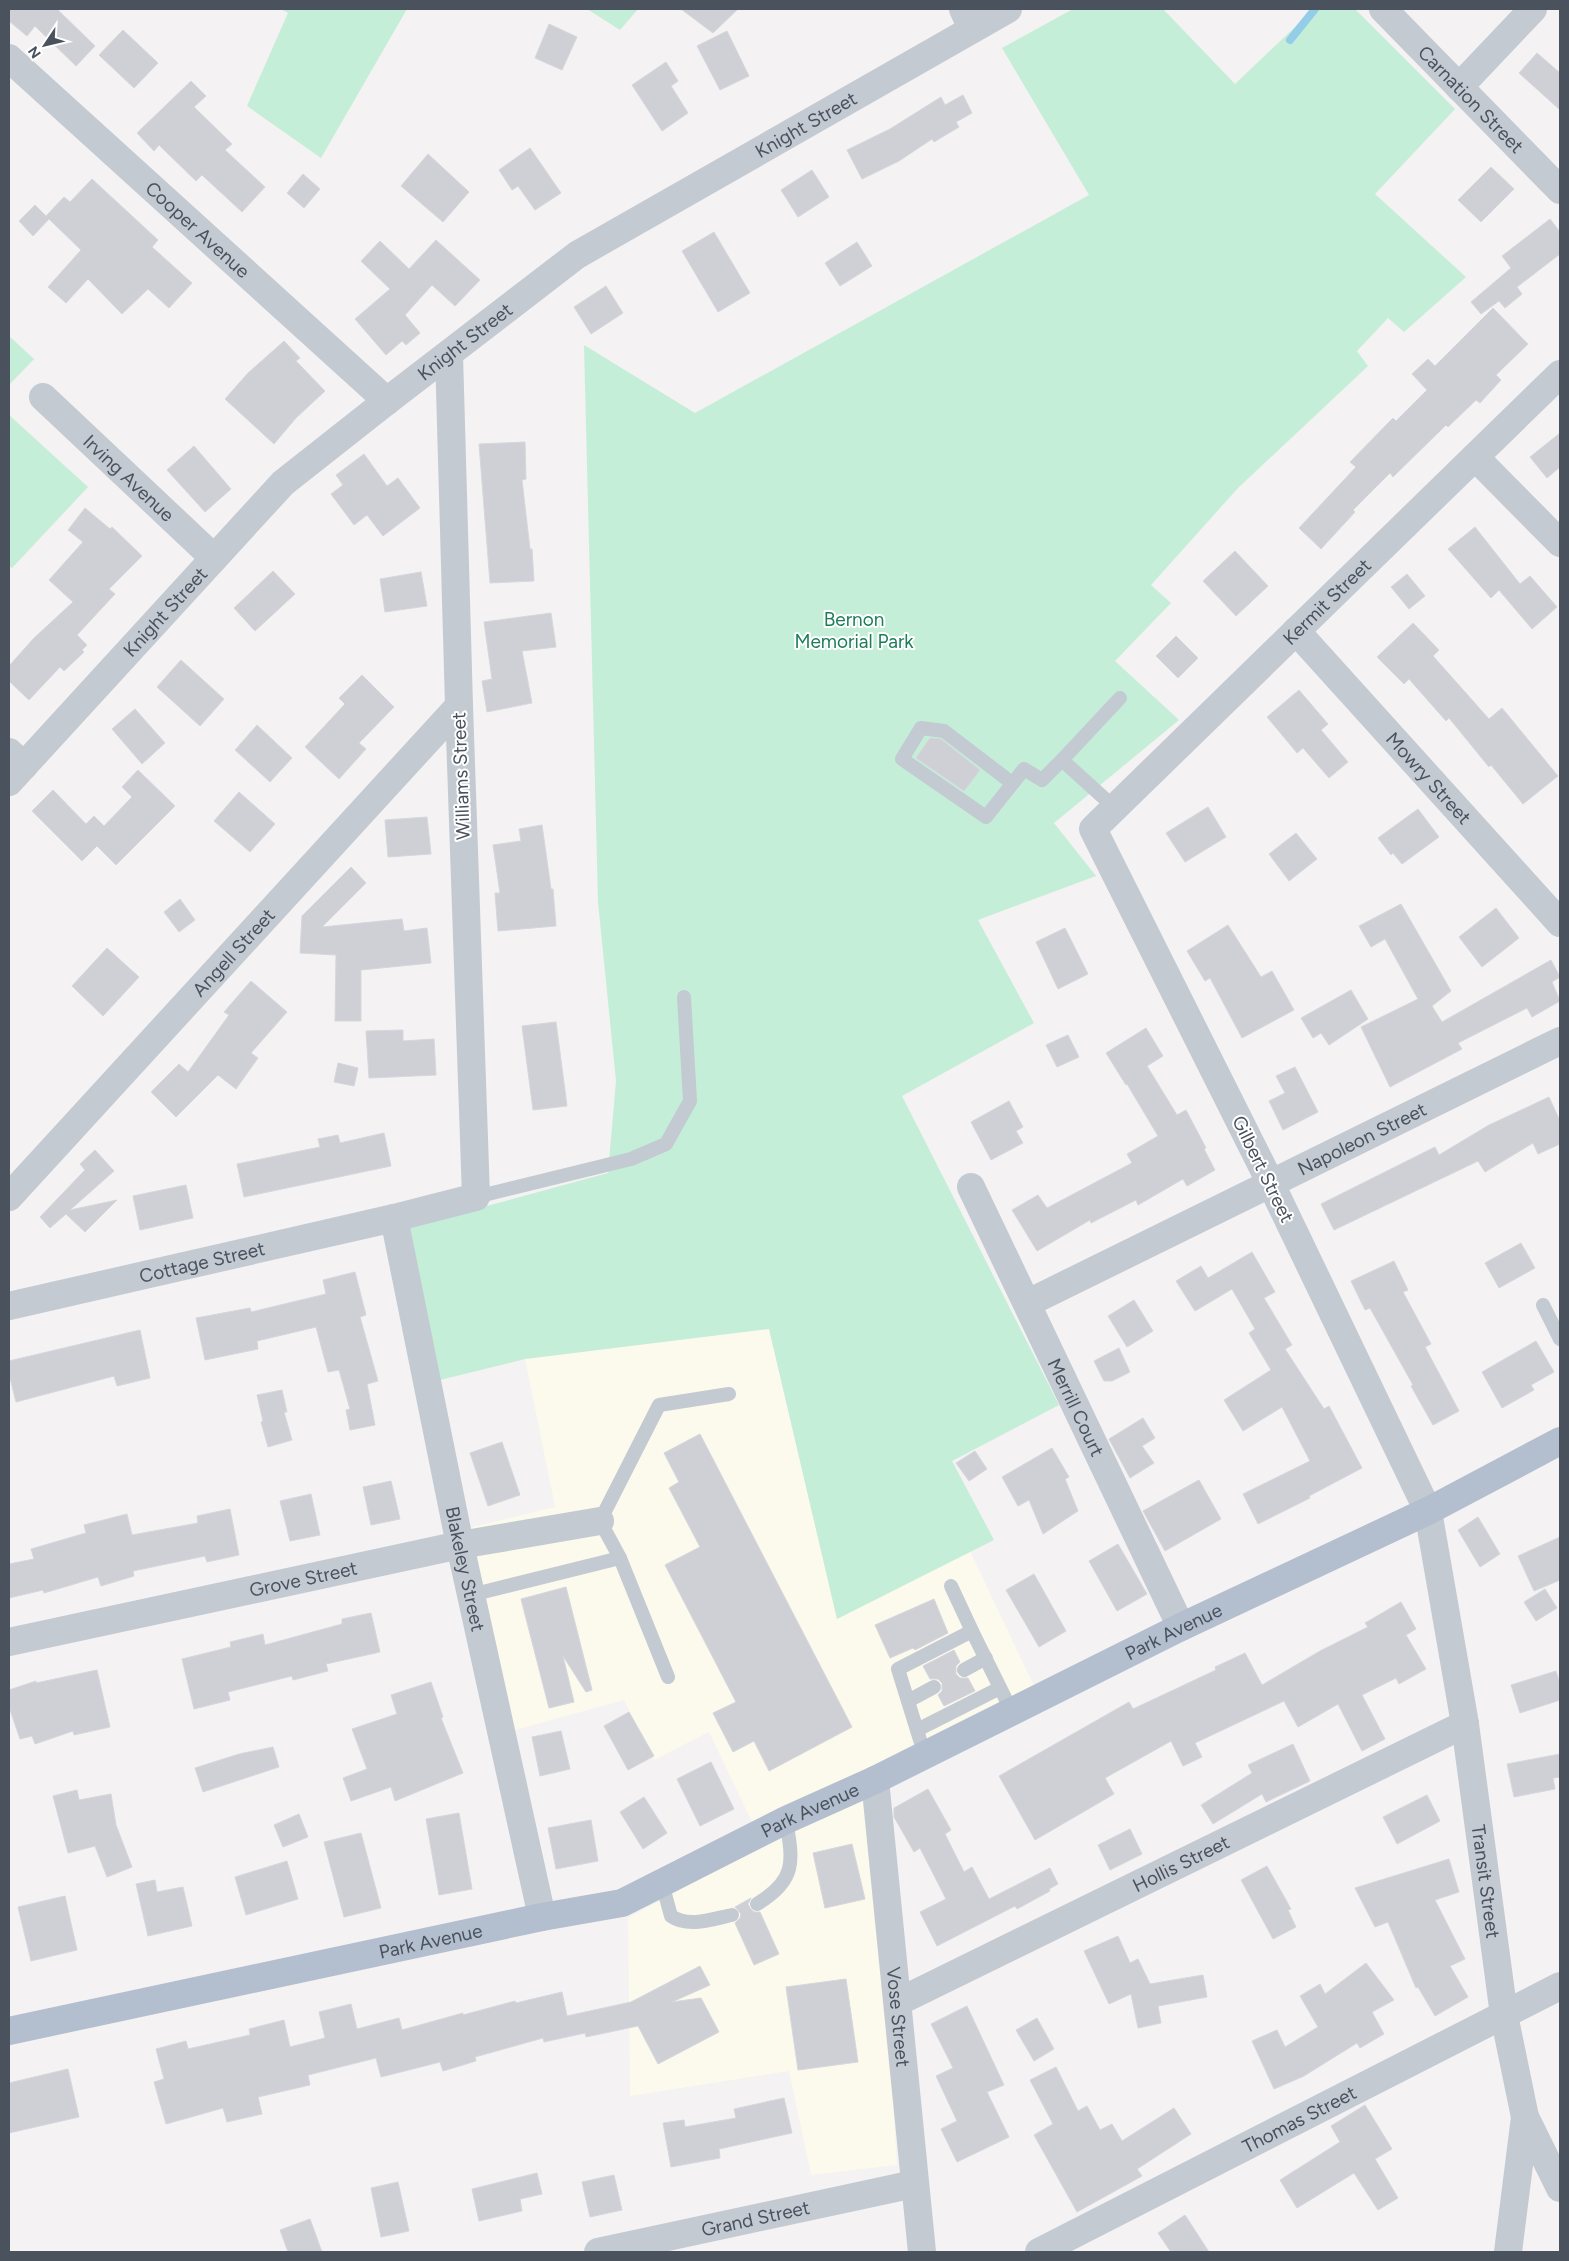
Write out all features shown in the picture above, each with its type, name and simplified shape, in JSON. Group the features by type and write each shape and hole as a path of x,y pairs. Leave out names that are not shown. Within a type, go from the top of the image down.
{"main road":[{"name":"Park Avenue","path":"9,2031 542,1917 622,1903 786,1820 925,1756 1182,1627 1428,1511 1560,1441"}],"street":[{"name":"Knight Street","path":"14,767 283,483 387,400 577,255 969,16 1008,9"},
{"name":"Carnation Street","path":"1383,9 1560,190"},
{"path":"1459,87 1533,9"},
{"name":"Cooper Avenue","path":"9,58 387,400"},
{"name":"Williams Street","path":"449,354 476,1197"},
{"name":"Kermit Street","path":"1093,829 1560,374"},
{"name":"Irving Avenue","path":"43,398 214,558"},
{"path":"1475,457 1560,543"},
{"name":"Mowry Street","path":"1296,631 1560,923"},
{"name":"Angell Street","path":"9,1196 459,706"},
{"name":"Gilbert Street","path":"1093,829 1271,1184 1428,1511"},
{"name":"Napoleon Street","path":"1028,1303 1560,1041"},
{"name":"Merrill Court","path":"971,1187 1182,1627"},
{"name":"Cottage Street","path":"9,1306 394,1218 476,1197"},
{"name":"Blakeley Street","path":"394,1218 460,1545 542,1917"},
{"name":"Transit Street","path":"1428,1511 1465,1724 1504,2015 1524,2117 1508,2252"},
{"name":"Grove Street","path":"9,1642 460,1545 600,1521"},
{"name":"Hollis Street","path":"898,2002 1465,1724"},
{"name":"Vose Street","path":"875,1780 922,2252"},
{"name":"Thomas Street","path":"1039,2252 1560,1986"},
{"path":"1524,2117 1560,2188"},
{"name":"Grand Street","path":"598,2252 914,2184"}],"lane":[{"path":"1012,783 944,731 921,728 902,759 986,817 1024,769 1042,780 1120,698"},
{"path":"1062,760 1115,808"},
{"path":"476,1197 631,1159 666,1144 690,1101 684,997"},
{"path":"1543,1305 1560,1339"},
{"path":"668,1677 620,1558 600,1521 659,1405 729,1394"},
{"path":"471,1594 620,1558"},
{"path":"951,1586 1012,1712"},
{"path":"925,1756 898,1669 972,1631"},
{"path":"964,1670 986,1658"},
{"path":"908,1702 934,1687"},
{"path":"917,1730 1000,1688"},
{"path":"756,1904 769,1897 783,1881 790,1868 792,1855 786,1820"},
{"path":"662,1883 671,1916 678,1921 706,1920 732,1915"}],"shaded area":[{"path":"769,1329 837,1619 970,1551 1035,1688 873,1766 897,2165 811,2175 789,2071 630,2096 628,1918 763,1845 709,1732 654,1760 624,1700 493,1736 452,1532 555,1507 525,1359"}],"green space":[{"path":"281,9 407,9 321,158 247,106 288,13"},
{"path":"587,9 638,9 620,30"},
{"name":"Bernon Memorial Park","path":"1073,9 1163,9 1235,84 1314,9 1355,9 1455,109 1375,194 1466,277 1404,332 1388,318 1357,351 1368,366 1238,488 1151,585 1171,603 1115,661 1179,720 1054,823 1096,876 978,920 1034,1023 902,1096 1059,1405 952,1461 994,1540 837,1619 769,1329 525,1359 428,1383 402,1229 608,1173 616,1081 598,902 584,345 695,413 1089,195 1002,48"},
{"path":"9,336 34,359 9,385"},
{"path":"9,415 88,487 12,568 9,566"}],"building":[{"path":"9,9 57,9 95,46 76,66 35,26 27,36 9,21"},
{"path":"681,9 738,9 713,33"},
{"path":"549,24 577,37 562,70 535,58"},
{"path":"123,30 158,63 134,88 99,55"},
{"path":"727,31 749,76 720,90 697,46"},
{"path":"1537,53 1560,73 1560,110 1519,73"},
{"path":"666,62 678,81 671,86 688,113 662,131 632,85"},
{"path":"191,81 206,96 194,107 232,144 225,150 265,187 242,212 202,175 196,181 159,145 154,151 137,133"},
{"path":"963,95 972,113 956,122 959,127 934,142 932,139 899,161 862,179 847,150 890,129 941,97 945,105"},
{"path":"530,148 561,193 535,210 518,186 512,190 499,170"},
{"path":"428,154 469,192 443,222 401,186"},
{"path":"1491,167 1514,189 1481,222 1458,200"},
{"path":"812,170 829,197 798,217 781,190"},
{"path":"303,174 320,189 304,208 287,193"},
{"path":"92,179 158,240 152,247 192,283 169,308 148,289 122,314 88,279 66,303 48,287 81,250 49,219 33,236 19,221 35,205 46,216 64,197 70,202"},
{"path":"1550,219 1560,232 1560,254 1517,287 1522,294 1505,308 1499,301 1481,314 1471,302 1511,268 1502,256"},
{"path":"714,232 750,293 718,312 682,251"},
{"path":"436,240 480,280 455,306 432,285 405,315 420,333 406,345 402,341 386,355 355,319 390,289 361,261 380,241 409,269"},
{"path":"857,242 872,266 840,286 825,263"},
{"path":"606,286 623,313 591,334 574,307"},
{"path":"1493,308 1528,344 1496,375 1501,380 1480,403 1476,400 1448,427 1446,425 1393,477 1390,473 1353,510 1355,512 1321,549 1299,528 1356,467 1350,462 1393,418 1396,421 1427,390 1412,374 1428,359 1435,366"},
{"path":"284,341 300,358 296,361 325,391 296,418 274,444 225,399 248,373"},
{"path":"1560,433 1560,467 1547,478 1530,457"},
{"path":"525,442 526,479 522,480 530,549 532,549 534,581 490,583 479,444"},
{"path":"194,446 231,489 205,512 167,470"},
{"path":"364,454 387,486 398,478 420,508 383,536 367,515 354,525 331,494 343,485 336,475"},
{"path":"85,508 110,529 112,527 142,556 109,589 115,594 77,635 87,645 82,650 84,652 64,671 60,667 29,700 9,681 9,666 34,638 73,602 49,580 83,542 68,530"},
{"path":"1475,527 1520,584 1530,576 1557,607 1532,629 1499,590 1491,598 1448,549"},
{"path":"1235,551 1268,586 1236,616 1203,581"},
{"path":"273,571 295,594 255,631 234,608"},
{"path":"421,572 427,606 385,612 380,579"},
{"path":"1407,574 1425,596 1409,609 1391,587"},
{"path":"551,613 556,647 522,651 532,703 487,712 482,681 492,679 484,622"},
{"path":"1413,623 1439,650 1433,656 1489,719 1502,708 1558,776 1523,804 1491,765 1489,767 1449,718 1446,721 1409,679 1404,684 1377,657"},
{"path":"1176,636 1198,658 1178,678 1156,656"},
{"path":"181,660 224,699 200,726 157,687"},
{"path":"362,675 394,707 359,743 366,749 339,779 305,747 345,704 339,698"},
{"path":"1299,690 1328,724 1321,730 1348,762 1329,778 1303,748 1297,753 1267,717"},
{"path":"135,709 165,743 142,764 112,729"},
{"path":"257,725 292,758 270,782 235,750"},
{"path":"930,738 941,739 980,770 964,791 916,758"},
{"path":"138,770 175,806 116,865 97,846 82,861 32,811 53,790 86,824 94,816 104,826 132,797 122,787"},
{"path":"239,792 275,824 250,852 214,821"},
{"path":"1208,807 1226,837 1185,862 1166,833"},
{"path":"1418,809 1439,837 1402,864 1393,853 1391,855 1378,838"},
{"path":"427,817 431,854 388,857 385,820"},
{"path":"542,825 551,889 553,889 556,926 498,931 495,893 500,893 493,845 521,841 519,829"},
{"path":"1296,833 1317,859 1289,881 1269,854"},
{"path":"351,867 366,883 322,927 402,919 404,931 427,928 431,963 361,970 361,1021 335,1021 336,955 300,953 302,916"},
{"path":"180,899 195,920 179,932 164,912"},
{"path":"1401,904 1451,991 1432,1006 1442,1022 1551,960 1560,977 1552,982 1560,1001 1532,1017 1527,1008 1458,1043 1462,1049 1390,1087 1361,1027 1418,999 1385,939 1371,947 1359,926"},
{"path":"1496,908 1519,938 1482,967 1459,937"},
{"path":"1228,925 1261,977 1272,971 1294,1010 1242,1038 1210,978 1205,981 1187,951"},
{"path":"1065,928 1088,974 1058,989 1036,942"},
{"path":"107,948 139,977 103,1016 72,986"},
{"path":"251,981 287,1012 251,1053 258,1058 236,1089 218,1075 176,1117 151,1092 179,1064 188,1072 229,1015 224,1012"},
{"path":"1351,990 1368,1019 1329,1045 1321,1033 1313,1038 1301,1018"},
{"path":"556,1022 567,1106 533,1110 522,1026"},
{"path":"1146,1028 1163,1056 1147,1066 1177,1115 1186,1110 1215,1170 1187,1186 1183,1179 1138,1205 1136,1200 1091,1223 1090,1220 1037,1251 1012,1210 1038,1195 1047,1208 1132,1163 1127,1154 1158,1136 1106,1053"},
{"path":"403,1030 403,1041 434,1039 436,1075 369,1078 366,1031"},
{"path":"1068,1035 1079,1057 1057,1067 1046,1045"},
{"path":"338,1063 358,1068 354,1086 334,1082"},
{"path":"1295,1067 1318,1112 1283,1130 1269,1101 1285,1093 1276,1076"},
{"path":"1549,1097 1560,1121 1560,1144 1538,1154 1533,1143 1485,1172 1478,1161 1334,1230 1321,1204 1435,1147 1439,1155 1489,1125"},
{"path":"1009,1101 1023,1127 1016,1131 1023,1143 991,1160 971,1122"},
{"path":"384,1133 391,1166 244,1197 237,1164 320,1147 318,1139 338,1135 340,1143"},
{"path":"95,1150 114,1171 70,1210 117,1200 85,1232 66,1214 50,1228 40,1217 85,1170 80,1164"},
{"path":"186,1185 193,1218 140,1230 133,1196"},
{"path":"1521,1243 1535,1268 1499,1288 1485,1263"},
{"path":"1252,1252 1275,1292 1264,1298 1292,1345 1285,1349 1324,1409 1329,1406 1362,1468 1309,1496 1310,1498 1258,1524 1243,1494 1310,1461 1282,1407 1243,1431 1224,1400 1271,1370 1249,1333 1255,1329 1232,1289 1195,1311 1176,1281 1201,1266 1208,1278"},
{"path":"1394,1261 1408,1290 1403,1292 1431,1344 1425,1347 1459,1411 1433,1425 1370,1308 1365,1310 1351,1281"},
{"path":"355,1272 366,1315 360,1317 378,1381 367,1384 375,1425 350,1430 346,1410 350,1409 339,1370 328,1372 316,1327 257,1341 258,1349 205,1360 196,1318 250,1308 251,1312 326,1294 323,1280"},
{"path":"1134,1300 1153,1331 1127,1347 1108,1316"},
{"path":"140,1330 150,1378 117,1386 114,1376 16,1402 9,1374 9,1361"},
{"path":"1536,1341 1554,1372 1531,1385 1534,1390 1502,1408 1482,1372"},
{"path":"1119,1348 1130,1372 1112,1381 1104,1381 1094,1361"},
{"path":"282,1390 287,1412 284,1412 292,1440 268,1447 261,1422 263,1421 257,1395"},
{"path":"1143,1418 1155,1438 1142,1446 1154,1463 1130,1478 1109,1439"},
{"path":"700,1434 852,1727 769,1771 754,1741 733,1752 713,1713 736,1702 665,1565 700,1547 669,1488 679,1482 664,1453"},
{"path":"502,1442 520,1495 488,1506 470,1453"},
{"path":"1052,1448 1069,1477 1065,1479 1078,1511 1043,1534 1029,1500 1018,1506 1002,1477"},
{"path":"975,1451 987,1469 969,1481 956,1463"},
{"path":"1199,1480 1221,1519 1165,1551 1143,1511"},
{"path":"391,1481 400,1519 371,1525 363,1487"},
{"path":"311,1494 320,1535 290,1541 280,1501"},
{"path":"230,1509 239,1555 207,1562 205,1556 133,1571 134,1576 101,1586 98,1577 44,1593 43,1590 9,1598 9,1564 34,1559 31,1549 86,1533 84,1525 127,1514 132,1535 198,1523 197,1516"},
{"path":"1478,1517 1500,1554 1480,1567 1458,1530"},
{"path":"1560,1537 1560,1580 1534,1591 1518,1556"},
{"path":"1118,1544 1147,1594 1117,1611 1089,1561"},
{"path":"1034,1574 1066,1631 1039,1647 1006,1590"},
{"path":"566,1587 592,1690 586,1692 563,1656 574,1702 549,1708 521,1599"},
{"path":"1545,1589 1557,1608 1536,1621 1524,1602"},
{"path":"934,1599 948,1633 915,1650 913,1648 890,1658 875,1625"},
{"path":"1401,1602 1416,1629 1406,1635 1426,1669 1399,1684 1396,1678 1362,1695 1385,1739 1362,1751 1338,1704 1298,1727 1284,1701 1195,1743 1202,1757 1183,1766 1171,1741 1105,1778 1114,1794 1035,1840 999,1776 1129,1702 1133,1709 1216,1670 1215,1667 1245,1653 1262,1685 1320,1651 1368,1627 1365,1623"},
{"path":"371,1613 380,1652 326,1664 328,1671 293,1680 292,1676 228,1692 230,1700 194,1709 182,1659 231,1647 230,1642 263,1634 265,1645 342,1624 342,1619"},
{"path":"954,1650 960,1662 956,1666 956,1674 960,1678 968,1678 975,1691 944,1706 938,1695 942,1691 942,1683 938,1679 930,1679 923,1666"},
{"path":"97,1670 110,1727 74,1735 73,1731 35,1744 32,1736 20,1739 9,1707 9,1690 36,1681 36,1683"},
{"path":"1556,1671 1560,1684 1560,1700 1520,1713 1511,1685"},
{"path":"431,1682 443,1717 441,1718 463,1773 395,1801 391,1787 351,1801 343,1778 367,1769 352,1729 397,1714 391,1695"},
{"path":"629,1712 654,1756 628,1770 604,1726"},
{"path":"561,1731 570,1769 540,1776 532,1737"},
{"path":"1293,1744 1310,1781 1266,1802 1262,1794 1213,1824 1201,1805 1252,1773 1248,1765"},
{"path":"273,1747 279,1767 203,1792 195,1768 239,1754"},
{"path":"1560,1754 1560,1777 1553,1778 1555,1789 1514,1797 1507,1764"},
{"path":"711,1762 734,1809 700,1826 677,1779"},
{"path":"928,1789 951,1830 945,1834 964,1872 972,1867 989,1899 1050,1868 1058,1884 1049,1889 1050,1891 1017,1909 1015,1906 937,1946 920,1912 946,1899 920,1848 914,1852 894,1817 894,1808"},
{"path":"77,1790 79,1800 111,1794 116,1825 132,1867 107,1877 95,1846 68,1853 53,1796"},
{"path":"1427,1795 1440,1821 1397,1844 1383,1817"},
{"path":"644,1797 667,1833 643,1849 620,1812"},
{"path":"459,1813 472,1889 439,1895 426,1819"},
{"path":"299,1814 308,1837 283,1847 274,1825"},
{"path":"591,1820 598,1861 556,1869 548,1828"},
{"path":"1130,1829 1142,1854 1110,1870 1098,1845"},
{"path":"361,1833 381,1908 344,1917 324,1842"},
{"path":"852,1844 865,1899 825,1908 813,1853"},
{"path":"1449,1859 1459,1892 1435,1900 1465,1959 1450,1966 1468,1997 1435,2016 1418,1987 1416,1988 1388,1922 1375,1927 1355,1888"},
{"path":"287,1861 298,1899 246,1915 235,1877"},
{"path":"1267,1866 1291,1909 1288,1910 1296,1927 1273,1939 1241,1880"},
{"path":"155,1880 157,1892 183,1887 192,1926 148,1936 136,1884"},
{"path":"65,1896 77,1950 31,1961 18,1907"},
{"path":"751,1898 748,1904 750,1908 754,1912 760,1912 779,1954 754,1965 735,1923 741,1914 735,1907"},
{"path":"1118,1936 1130,1963 1138,1959 1150,1984 1203,1975 1207,1997 1158,2006 1161,2023 1138,2028 1131,1994 1109,2004 1084,1951"},
{"path":"1366,1963 1394,2000 1372,2012 1384,2034 1360,2048 1357,2043 1304,2076 1274,2089 1252,2041 1277,2030 1285,2047 1318,2027 1300,1996 1320,1984 1325,1994"},
{"path":"700,1966 710,1985 672,2002 701,1998 719,2032 658,2064 638,2026 586,2037 585,2033 544,2042 543,2038 475,2057 476,2061 443,2071 440,2062 381,2077 376,2058 308,2075 310,2085 258,2097 262,2114 227,2122 223,2108 166,2124 154,2082 164,2079 156,2049 186,2041 188,2049 250,2035 249,2029 284,2020 290,2047 325,2038 319,2012 351,2004 357,2029 399,2018 402,2030 463,2013 463,2015 515,2001 516,2003 562,1992 567,2016 631,2002"},
{"path":"846,1979 858,2062 798,2070 786,1987"},
{"path":"967,2006 1004,2085 987,2092 1009,2137 957,2162 941,2129 957,2121 936,2076 953,2068 931,2024"},
{"path":"1037,2018 1054,2049 1034,2061 1016,2030"},
{"path":"1056,2067 1078,2111 1087,2106 1100,2130 1112,2124 1122,2141 1174,2108 1191,2134 1137,2169 1142,2176 1077,2212 1034,2135 1053,2124 1030,2080"},
{"path":"68,2069 79,2117 9,2133 9,2083"},
{"path":"784,2098 792,2133 719,2149 720,2158 671,2167 663,2123 684,2120 685,2127 736,2118 734,2109"},
{"path":"1365,2105 1392,2149 1375,2159 1398,2198 1378,2210 1354,2173 1297,2208 1280,2180 1340,2142 1331,2126"},
{"path":"537,2173 542,2194 520,2199 522,2211 479,2221 472,2189"},
{"path":"614,2175 622,2210 590,2217 582,2182"},
{"path":"398,2182 409,2231 381,2237 371,2188"},
{"path":"1185,2215 1209,2252 1171,2252 1158,2233"},
{"path":"310,2219 322,2252 288,2252 280,2230"}],"waterway":[{"path":"1290,40 1315,9"}]}
